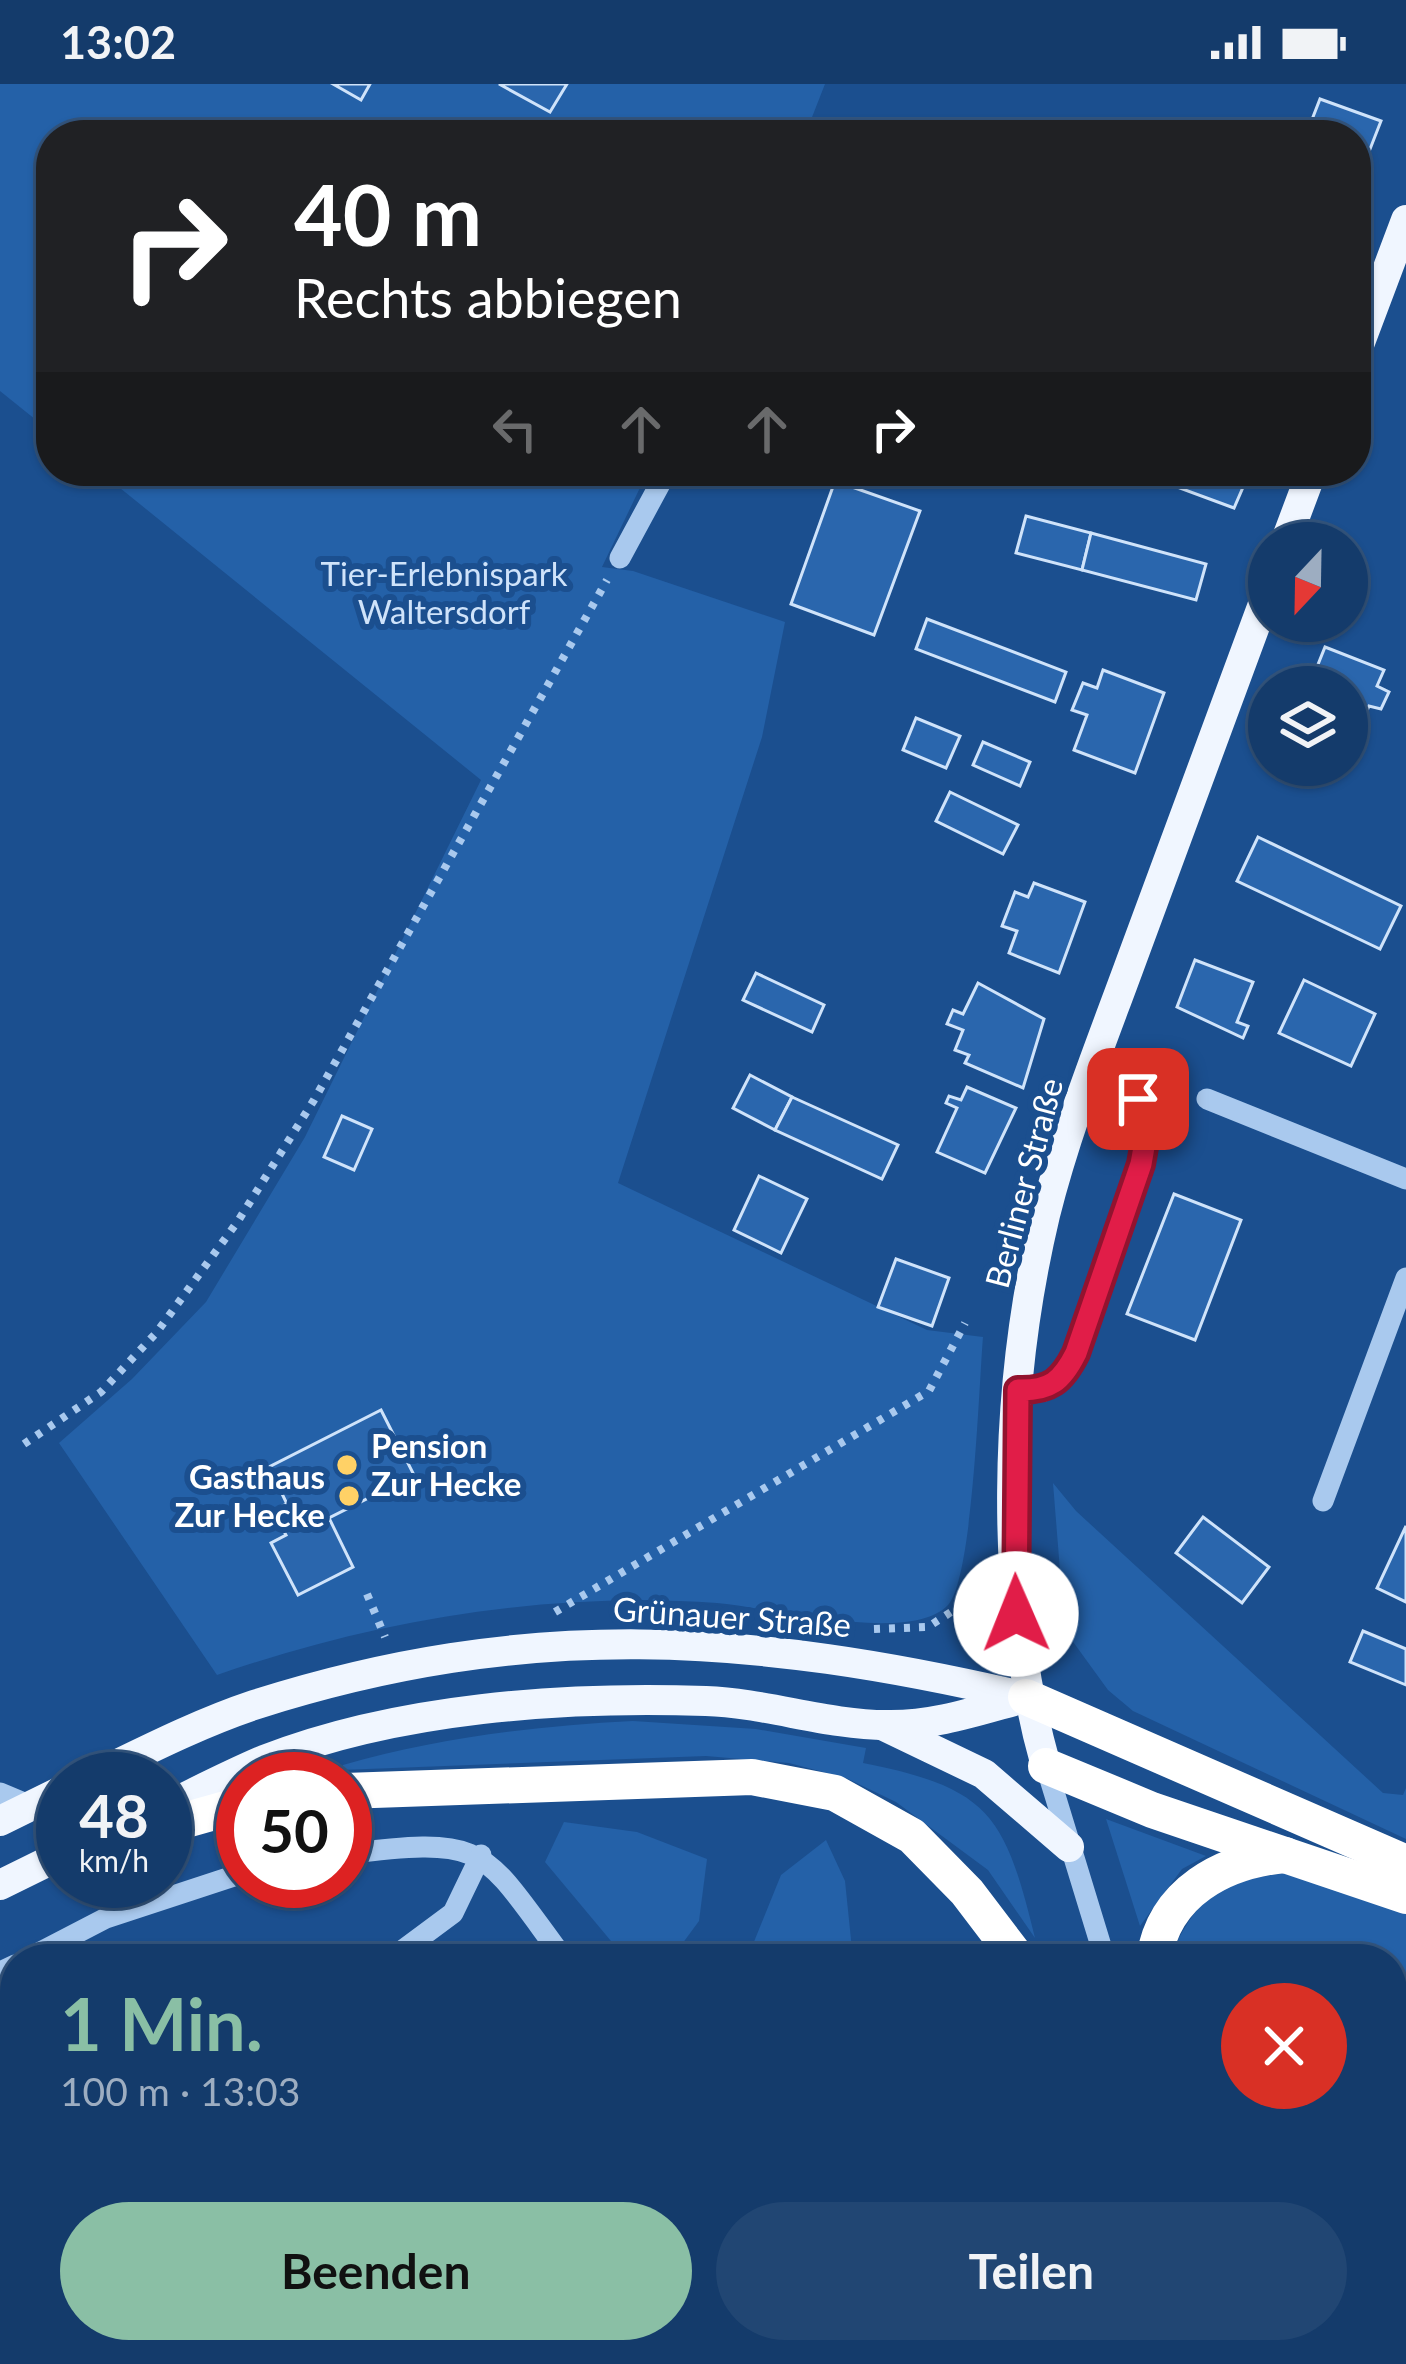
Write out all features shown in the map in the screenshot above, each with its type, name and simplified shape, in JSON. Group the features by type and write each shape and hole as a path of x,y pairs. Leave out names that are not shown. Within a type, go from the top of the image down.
{"highway":[{"path":"1026,1697 1406,1863"},
{"path":"1046,1766 1152,1810 1406,1896"},
{"path":"372,1790 752,1777 835,1793 912,1836 967,1892 1007,1944"},
{"path":"1159,1944 1167,1918 1192,1887 1254,1858 1289,1855"}],"main road":[{"path":"1371,313 1406,220"},
{"path":"1294,522 1307,486"},
{"name":"Berliner Straße","path":"1046,1766 1026,1697 1016,1582 1018,1390 1045,1216 1091,1072 1249,642"},
{"name":"Grünauer Straße","path":"147,1752 250,1706 366,1674 492,1651 635,1641 778,1650 895,1667 1026,1697"},
{"path":"192,1794 267,1759 405,1723 501,1708 598,1700 732,1702 882,1726 945,1719 1026,1697"},
{"path":"882,1726 984,1774 1069,1847"},
{"path":"0,1821 36,1804"},
{"path":"0,1885 36,1867"}],"street":[{"path":"620,558 659,486"},
{"path":"1018,1390 1044,1391 1066,1374 1141,1164 1146,1136 1138,1099 1091,1072"},
{"path":"1207,1100 1406,1179"},
{"path":"1324,1501 1406,1278"},
{"name":"Berliner Straße","path":"1046,1766 1101,1944"},
{"path":"0,1793 31,1806"},
{"path":"372,1851 431,1843 481,1855 500,1871 553,1944"},
{"path":"411,1944 453,1913 481,1855"},
{"path":"56,1944 106,1918 216,1882"}],"path":[{"path":"23,1444 101,1392 157,1332 238,1221 314,1100 620,558"},
{"path":"555,1612 929,1391 965,1323"},
{"path":"367,1594 385,1637"}],"green space":[{"path":"0,84 825,84 811,120 36,120 36,420 0,391"},
{"name":"Tier-Erlebnispark Waltersdorf","path":"118,486 641,486 602,567 633,571 785,622 762,737 618,1183 927,1330 983,1337 963,1558 948,1605 929,1617 872,1623 717,1603 654,1600 527,1606 400,1625 217,1675 59,1443 132,1379 206,1302 305,1137 481,780"},
{"path":"1053,1483 1076,1511 1383,1793 1403,1795 1406,1788 1406,1839 1133,1711 1108,1690 1063,1628 1072,1623 1061,1583"},
{"path":"633,1721 756,1729 866,1748 863,1763 939,1784 985,1814 1013,1862 1035,1938 988,1870 896,1802 846,1778 789,1763 706,1756 372,1769 372,1758 523,1730"},
{"path":"1106,1819 1206,1856 1182,1869 1140,1926"},
{"path":"564,1822 637,1832 707,1859 699,1921 682,1944 613,1944 545,1862"},
{"path":"826,1840 845,1881 851,1944 753,1944 781,1875"},
{"path":"1292,1872 1406,1911 1406,1944 1176,1944 1203,1904 1247,1880"}],"building":[{"path":"333,84 370,84 361,100"},
{"path":"499,84 567,84 550,112"},
{"path":"1320,99 1381,121 1371,147 1371,120 1312,120"},
{"path":"833,486 849,486 920,511 874,635 791,604"},
{"path":"1174,486 1244,486 1234,508"},
{"path":"1026,516 1091,533 1082,570 1016,553"},
{"path":"1091,533 1206,564 1196,600 1082,570"},
{"path":"927,619 1066,672 1055,702 916,649"},
{"path":"1325,647 1384,670 1377,686 1389,692 1381,709 1368,708 1368,666 1317,666"},
{"path":"1103,670 1164,693 1135,773 1074,750 1087,715 1072,710 1083,683 1097,688"},
{"path":"916,718 960,736 946,768 903,750"},
{"path":"983,742 1030,762 1020,786 973,765"},
{"path":"950,792 1018,825 1003,854 936,821"},
{"path":"1258,837 1401,906 1380,949 1237,881"},
{"path":"1034,883 1085,902 1059,973 1009,953 1017,931 1002,926 1015,892 1028,897"},
{"path":"1195,960 1253,982 1237,1022 1248,1026 1243,1038 1177,1007"},
{"path":"756,973 824,1005 812,1032 743,1000"},
{"path":"1304,980 1375,1014 1351,1066 1279,1033"},
{"path":"978,983 1044,1019 1023,1088 965,1063 969,1055 955,1050 963,1030 947,1024 953,1010 963,1014"},
{"path":"750,1075 792,1097 775,1130 733,1108"},
{"path":"967,1087 1016,1108 985,1173 937,1152 957,1108 946,1103 949,1096 961,1100"},
{"path":"792,1097 898,1145 882,1179 775,1130"},
{"path":"342,1116 372,1129 354,1170 324,1157"},
{"path":"759,1176 807,1199 781,1253 734,1230"},
{"path":"1174,1194 1241,1220 1195,1340 1127,1314"},
{"path":"896,1259 949,1278 932,1326 878,1307"},
{"path":"381,1410 414,1475 329,1518 353,1567 298,1595 271,1543 286,1535 273,1510 287,1504 269,1467"},
{"path":"1203,1517 1269,1567 1242,1603 1176,1553"},
{"path":"1406,1526 1406,1602 1377,1588"},
{"path":"1363,1631 1406,1649 1406,1685 1350,1662"}],"place":[{"name":"Pension Zur Hecke","path":"347,1465"},
{"name":"Gasthaus Zur Hecke","path":"349,1496"}],"route":[{"path":"1016,1614 1018,1390 1044,1391 1066,1374 1076,1353 1141,1164 1146,1136 1138,1099"}]}
